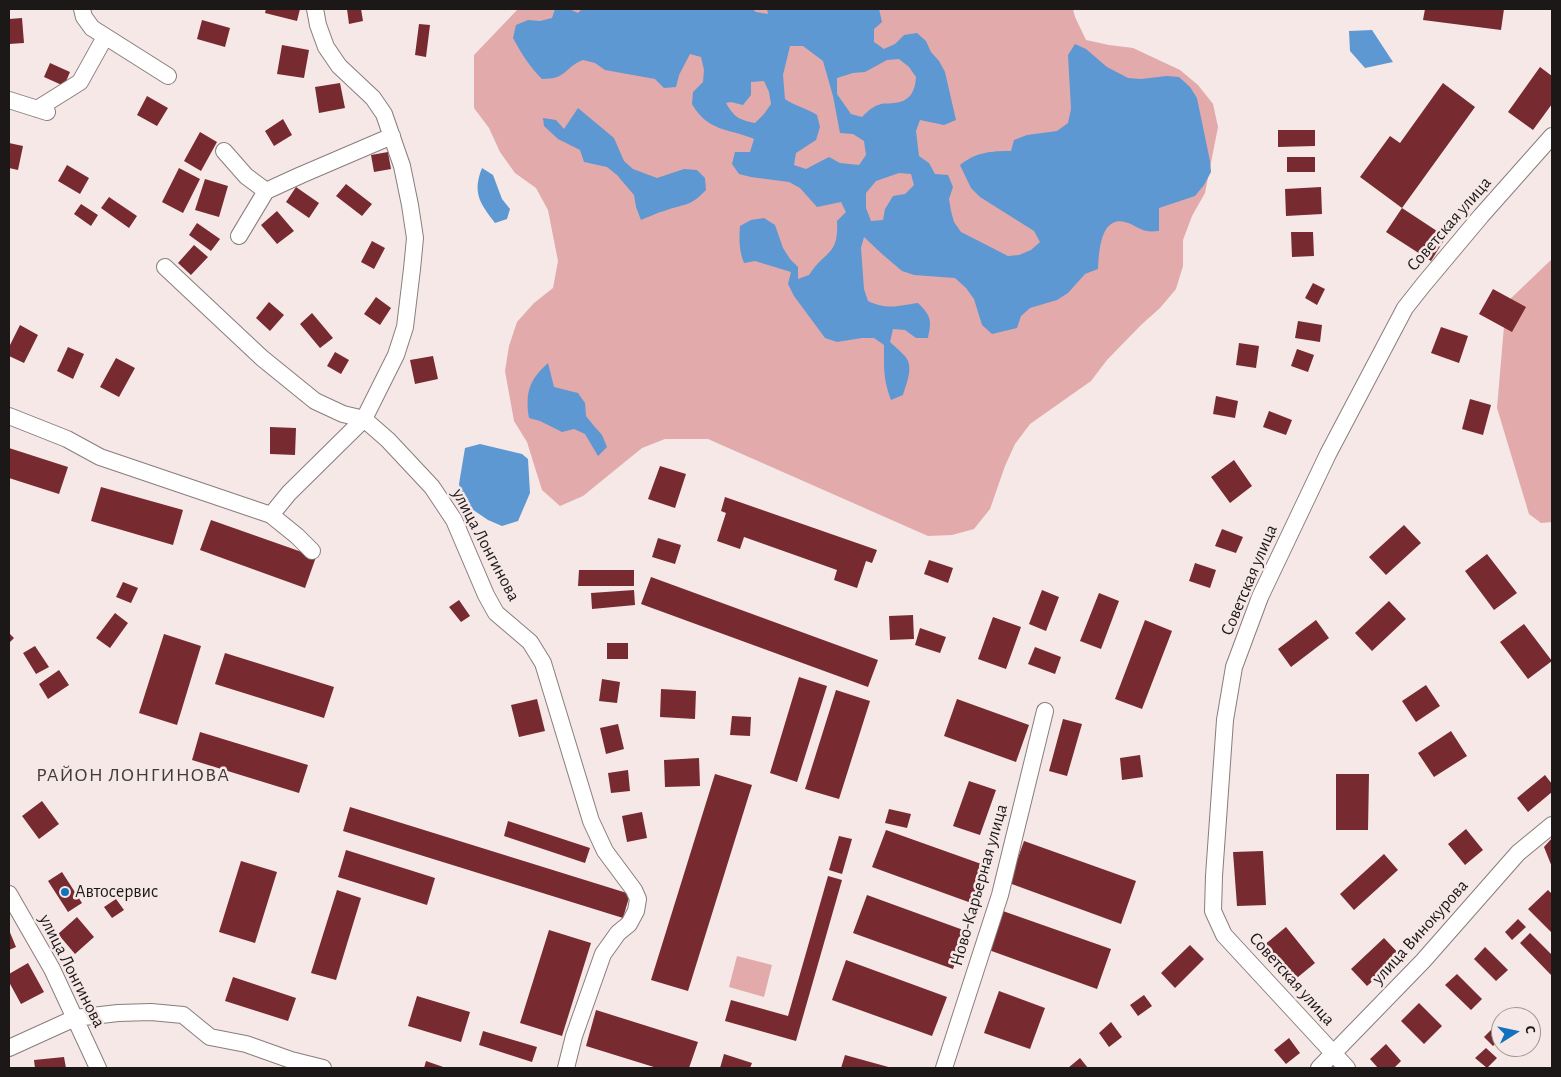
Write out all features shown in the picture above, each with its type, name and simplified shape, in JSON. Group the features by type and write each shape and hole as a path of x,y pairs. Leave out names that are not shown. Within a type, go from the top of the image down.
{"street":[{"path":"82,9 84,17 92,28 168,76"},
{"path":"271,516 288,493 364,419 396,355 405,327 410,298 415,238 402,166 384,114 373,98 338,66 326,47 318,25 316,9"},
{"path":"9,100 43,111 80,82 105,37"},
{"path":"239,236 266,191 392,136"},
{"name":"Советская улица","path":"1347,1068 1224,935 1213,911 1225,720 1234,667 1260,597 1324,462 1405,308 1481,216 1552,136"},
{"path":"224,151 246,176 266,191"},
{"name":"улица Лонгинова","path":"165,267 262,358 315,401 343,414 364,419 388,440 432,487 454,520 486,596 496,613 530,642 543,664 591,820 605,851 634,890 638,899 636,911 629,924 618,933 603,954 574,1036 566,1068"},
{"path":"9,416 67,439 100,457 271,516 297,536 312,551"},
{"name":"Ново-Карьерная улица","path":"944,1068 1000,895 1045,711"},
{"name":"улица Винокурова","path":"1319,1068 1423,961 1518,853 1552,825"},
{"name":"улица Лонгинова","path":"9,894 52,969 98,1068"},
{"path":"9,1048 76,1018 151,1012 183,1015 210,1037 246,1044 291,1060 323,1068"}],"shaded area":[{"path":"518,9 1073,9 1086,40 1133,48 1180,70 1198,85 1213,104 1218,127 1205,193 1192,216 1183,240 1183,266 1176,289 1160,308 1107,360 1091,381 1030,424 1015,444 990,509 974,529 952,535 928,536 708,439 665,439 642,448 583,496 560,506 542,490 527,442 514,421 505,371 509,346 517,322 534,303 553,288 558,261 548,210 536,188 515,173 500,152 489,128 474,108 474,55"},
{"path":"1552,259 1552,522 1541,523 1529,514 1497,408 1506,303"},
{"path":"737,956 772,965 764,997 729,987"}],"water":[{"path":"555,9 569,9 578,13 582,9 752,9 756,12 768,14 767,9 879,9 882,22 874,29 874,42 884,49 895,44 904,35 917,33 926,41 945,72 956,120 944,125 920,120 916,131 919,156 929,163 935,174 948,175 953,187 949,199 951,211 954,222 961,232 1008,256 1019,255 1031,250 1040,242 1034,231 980,197 971,188 960,165 972,157 984,153 1011,151 1014,140 1027,135 1057,131 1068,123 1071,109 1068,55 1075,44 1086,49 1107,67 1128,78 1179,77 1190,87 1197,98 1211,172 1195,196 1159,208 1159,231 1144,230 1125,222 1117,222 1110,225 1102,237 1098,269 1085,274 1068,293 1057,300 1030,308 1021,316 1017,328 992,334 982,325 974,299 955,278 914,275 902,271 864,237 861,248 864,289 868,301 881,306 918,303 926,311 930,322 928,338 916,338 905,330 893,329 890,342 906,357 909,367 903,395 891,400 885,379 884,345 874,338 837,342 825,338 794,296 788,284 791,272 755,261 744,263 741,254 740,226 751,220 764,218 775,225 783,248 798,267 798,279 809,275 830,252 836,241 837,221 846,212 841,202 817,207 800,188 789,182 739,174 732,164 735,152 750,152 754,139 719,128 705,120 692,104 693,92 703,82 704,70 701,57 690,54 679,75 676,87 664,88 655,79 605,70 595,63 583,60 557,77 542,79 526,60 513,38 516,25 528,20 540,21 552,18","holes":["790,46 803,46 823,61 833,96 840,133 853,134 864,141 866,155 859,165 840,163 829,157 806,169 794,165 796,153 816,140 820,127 817,115 785,99 783,75","899,59 909,67 916,77 913,92 904,101 875,106 862,117 851,114 837,94 837,78 853,73 865,72 887,60","764,81 769,92 771,104 755,123 738,117 726,103 731,102 743,105 751,95 751,82","899,173 911,174 914,185 905,194 893,196 885,209 883,220 871,221 866,208 866,193 876,181"]},
{"path":"1372,30 1393,62 1365,68 1350,51 1349,31"},
{"path":"578,108 614,138 624,161 633,169 657,178 684,169 697,170 705,178 706,190 691,202 641,220 634,195 617,175 607,167 584,162 580,150 558,139 544,126 543,118 556,120 564,129"},
{"path":"482,168 493,175 502,199 510,209 507,219 495,223 479,197 478,184"},
{"path":"548,363 554,387 578,393 585,403 586,416 602,435 607,447 598,456 585,434 574,429 562,432 540,421 529,418 528,394 530,388 536,375"},
{"path":"480,444 522,454 528,459 530,493 518,521 502,526 488,520 463,503 459,484 465,448"}],"building":[{"path":"266,9 300,9 297,21 265,13"},
{"path":"347,9 361,9 363,21 349,24"},
{"path":"1425,9 1504,9 1501,30 1423,20"},
{"path":"22,18 24,43 9,44 9,19"},
{"path":"202,20 230,28 225,47 197,39"},
{"path":"419,24 430,25 426,57 415,55"},
{"path":"282,45 309,50 304,78 277,74"},
{"path":"50,63 70,72 64,86 44,77"},
{"path":"1540,67 1552,76 1552,104 1533,130 1508,112"},
{"path":"340,83 345,108 319,113 315,87"},
{"path":"1443,83 1475,107 1402,208 1360,177 1390,136 1400,143"},
{"path":"147,96 168,108 157,126 137,115"},
{"path":"283,119 292,135 274,146 265,131"},
{"path":"1278,130 1315,130 1315,146 1278,147"},
{"path":"200,132 217,142 201,171 184,161"},
{"path":"9,143 23,146 18,170 9,168"},
{"path":"388,152 391,169 374,172 371,155"},
{"path":"1287,157 1315,157 1315,172 1287,172"},
{"path":"67,165 89,178 80,194 58,181"},
{"path":"179,168 200,179 183,213 162,202"},
{"path":"205,179 228,186 219,217 195,210"},
{"path":"346,184 372,204 362,216 336,196"},
{"path":"296,187 319,203 309,218 286,202"},
{"path":"1321,187 1322,214 1286,216 1285,189"},
{"path":"109,197 137,216 129,228 101,208"},
{"path":"81,204 98,215 91,226 74,214"},
{"path":"1402,208 1446,237 1431,261 1386,232"},
{"path":"277,211 294,231 277,244 261,225"},
{"path":"197,223 220,239 211,251 189,235"},
{"path":"1291,232 1313,232 1314,256 1292,257"},
{"path":"372,241 385,248 374,269 361,262"},
{"path":"194,245 208,257 191,275 178,263"},
{"path":"1313,283 1325,289 1317,305 1305,298"},
{"path":"1493,289 1526,307 1512,332 1479,314"},
{"path":"376,297 391,308 380,325 364,314"},
{"path":"269,302 284,315 270,331 256,318"},
{"path":"312,313 333,338 320,348 300,324"},
{"path":"1298,321 1322,325 1320,342 1295,338"},
{"path":"20,325 38,335 24,363 9,356 9,347"},
{"path":"1441,327 1468,336 1459,363 1431,353"},
{"path":"1239,343 1259,346 1256,368 1236,365"},
{"path":"68,347 84,354 73,379 57,371"},
{"path":"1297,349 1314,355 1308,372 1291,366"},
{"path":"335,352 349,360 341,374 327,366"},
{"path":"433,356 438,379 415,384 410,360"},
{"path":"116,358 135,368 119,397 100,387"},
{"path":"1216,396 1238,401 1235,418 1213,414"},
{"path":"1470,399 1491,405 1483,435 1462,429"},
{"path":"1269,411 1292,420 1286,435 1263,427"},
{"path":"270,427 296,428 295,455 270,454"},
{"path":"9,448 68,467 59,494 9,478"},
{"path":"1234,460 1252,486 1230,503 1211,477"},
{"path":"660,466 686,474 675,508 648,499"},
{"path":"101,487 183,510 173,545 91,521"},
{"path":"725,497 877,550 872,563 866,561 857,588 834,580 837,570 744,537 740,549 717,541 726,513 721,511"},
{"path":"211,520 316,557 305,588 200,550"},
{"path":"1404,525 1421,543 1386,575 1369,557"},
{"path":"1222,529 1243,537 1236,553 1215,546"},
{"path":"658,538 681,545 675,564 652,557"},
{"path":"1487,554 1517,593 1494,610 1465,571"},
{"path":"929,560 953,568 948,583 924,574"},
{"path":"1195,563 1216,570 1210,588 1189,581"},
{"path":"579,570 634,570 634,586 578,586"},
{"path":"651,577 878,660 868,687 641,604"},
{"path":"123,582 138,588 131,603 116,597"},
{"path":"634,590 635,605 592,609 591,593"},
{"path":"1042,590 1059,597 1046,631 1029,624"},
{"path":"1099,593 1119,601 1101,649 1080,641"},
{"path":"459,600 470,616 461,622 449,607"},
{"path":"1389,601 1406,619 1372,651 1355,633"},
{"path":"115,613 128,623 110,648 96,638"},
{"path":"913,615 914,639 890,640 889,616"},
{"path":"993,617 1021,627 1006,669 978,659"},
{"path":"1145,620 1172,631 1142,709 1115,699"},
{"path":"1316,620 1329,638 1291,667 1278,649"},
{"path":"1524,624 1552,661 1528,679 1500,642"},
{"path":"920,628 946,637 940,653 915,645"},
{"path":"9,633 14,638 9,643"},
{"path":"164,634 201,646 177,725 139,713"},
{"path":"607,643 628,643 628,659 607,659"},
{"path":"35,646 49,667 36,674 23,653"},
{"path":"1035,647 1061,657 1055,674 1028,664"},
{"path":"225,653 334,687 324,718 215,684"},
{"path":"59,670 69,685 48,699 39,684"},
{"path":"799,677 827,686 797,782 770,773"},
{"path":"602,679 620,682 617,703 599,701"},
{"path":"1426,685 1440,706 1416,722 1402,701"},
{"path":"661,689 696,691 695,719 660,717"},
{"path":"836,690 870,701 839,799 805,789"},
{"path":"537,699 545,731 519,737 511,705"},
{"path":"957,699 1029,725 1016,762 944,736"},
{"path":"732,716 751,717 750,736 730,735"},
{"path":"1063,719 1082,724 1067,776 1049,771"},
{"path":"618,724 624,749 606,754 600,728"},
{"path":"1451,731 1467,756 1434,777 1418,753"},
{"path":"200,732 308,765 299,793 192,760"},
{"path":"1140,755 1143,777 1122,780 1120,758"},
{"path":"699,758 700,786 665,787 664,760"},
{"path":"628,770 630,791 611,793 608,773"},
{"path":"715,774 752,785 688,991 651,980"},
{"path":"1336,774 1369,774 1368,830 1336,830"},
{"path":"1545,775 1552,784 1552,792 1528,812 1517,798"},
{"path":"969,781 996,790 980,835 953,826"},
{"path":"42,801 59,824 39,839 22,816"},
{"path":"350,807 630,894 623,918 343,831"},
{"path":"889,809 911,814 907,828 885,823"},
{"path":"642,812 647,838 627,842 622,816"},
{"path":"508,821 590,848 585,863 504,836"},
{"path":"1466,829 1483,850 1465,865 1448,844"},
{"path":"886,830 987,866 974,904 872,867"},
{"path":"839,836 852,839 842,874 829,870"},
{"path":"1552,838 1552,867 1544,847"},
{"path":"1024,841 1136,881 1121,924 1009,883"},
{"path":"346,850 435,878 427,905 338,877"},
{"path":"1263,851 1266,905 1237,906 1233,852"},
{"path":"1384,854 1398,870 1354,910 1340,894"},
{"path":"241,861 277,872 255,943 219,932"},
{"name":"Автосервис","path":"62,872 82,903 68,912 48,881"},
{"path":"828,876 842,880 796,1041 725,1021 731,1000 788,1016"},
{"path":"337,890 361,898 336,980 311,973"},
{"path":"1548,890 1552,894 1552,933 1528,909"},
{"path":"867,895 966,931 953,969 853,933"},
{"path":"116,899 124,910 112,918 104,907"},
{"path":"1000,910 1111,949 1097,989 986,949"},
{"path":"77,917 94,937 75,954 58,934"},
{"path":"1518,919 1526,927 1512,940 1505,932"},
{"path":"1286,927 1315,963 1292,982 1263,946"},
{"path":"9,930 16,947 9,950"},
{"path":"549,930 591,943 562,1036 520,1023"},
{"path":"1530,933 1552,955 1552,976 1520,943"},
{"path":"1384,938 1401,956 1367,986 1351,969"},
{"path":"1190,945 1204,959 1175,988 1161,973"},
{"path":"1485,947 1508,970 1496,981 1474,959"},
{"path":"846,960 947,997 932,1036 832,1000"},
{"path":"28,963 44,992 21,1004 9,982 9,974"},
{"path":"1457,974 1482,999 1471,1010 1445,985"},
{"path":"233,977 296,998 288,1021 225,1001"},
{"path":"999,991 1045,1008 1030,1049 984,1033"},
{"path":"1144,995 1152,1006 1138,1016 1130,1005"},
{"path":"417,996 470,1012 461,1042 408,1026"},
{"path":"1419,1003 1442,1026 1424,1044 1401,1021"},
{"path":"596,1010 698,1042 689,1068 657,1068 586,1046"},
{"path":"1111,1022 1122,1037 1109,1047 1099,1033"},
{"path":"1491,1030 1491,1044 1484,1037"},
{"path":"483,1031 537,1047 532,1062 479,1045"},
{"path":"1289,1038 1300,1053 1286,1064 1274,1050"},
{"path":"1386,1044 1401,1061 1394,1068 1378,1068 1370,1059"},
{"path":"1486,1048 1491,1053 1491,1057 1497,1058 1487,1068 1475,1058"},
{"path":"724,1054 752,1063 750,1068 720,1068"},
{"path":"845,1055 892,1068 841,1068"},
{"path":"64,1057 66,1068 35,1068 34,1060"},
{"path":"1080,1058 1088,1068 1068,1068"},
{"path":"426,1061 446,1068 424,1068"}],"place":[{"name":"Автосервис","path":"65,892"}],"district":[{"name":"РАЙОН ЛОНГИНОВА","path":"133,775"}]}
